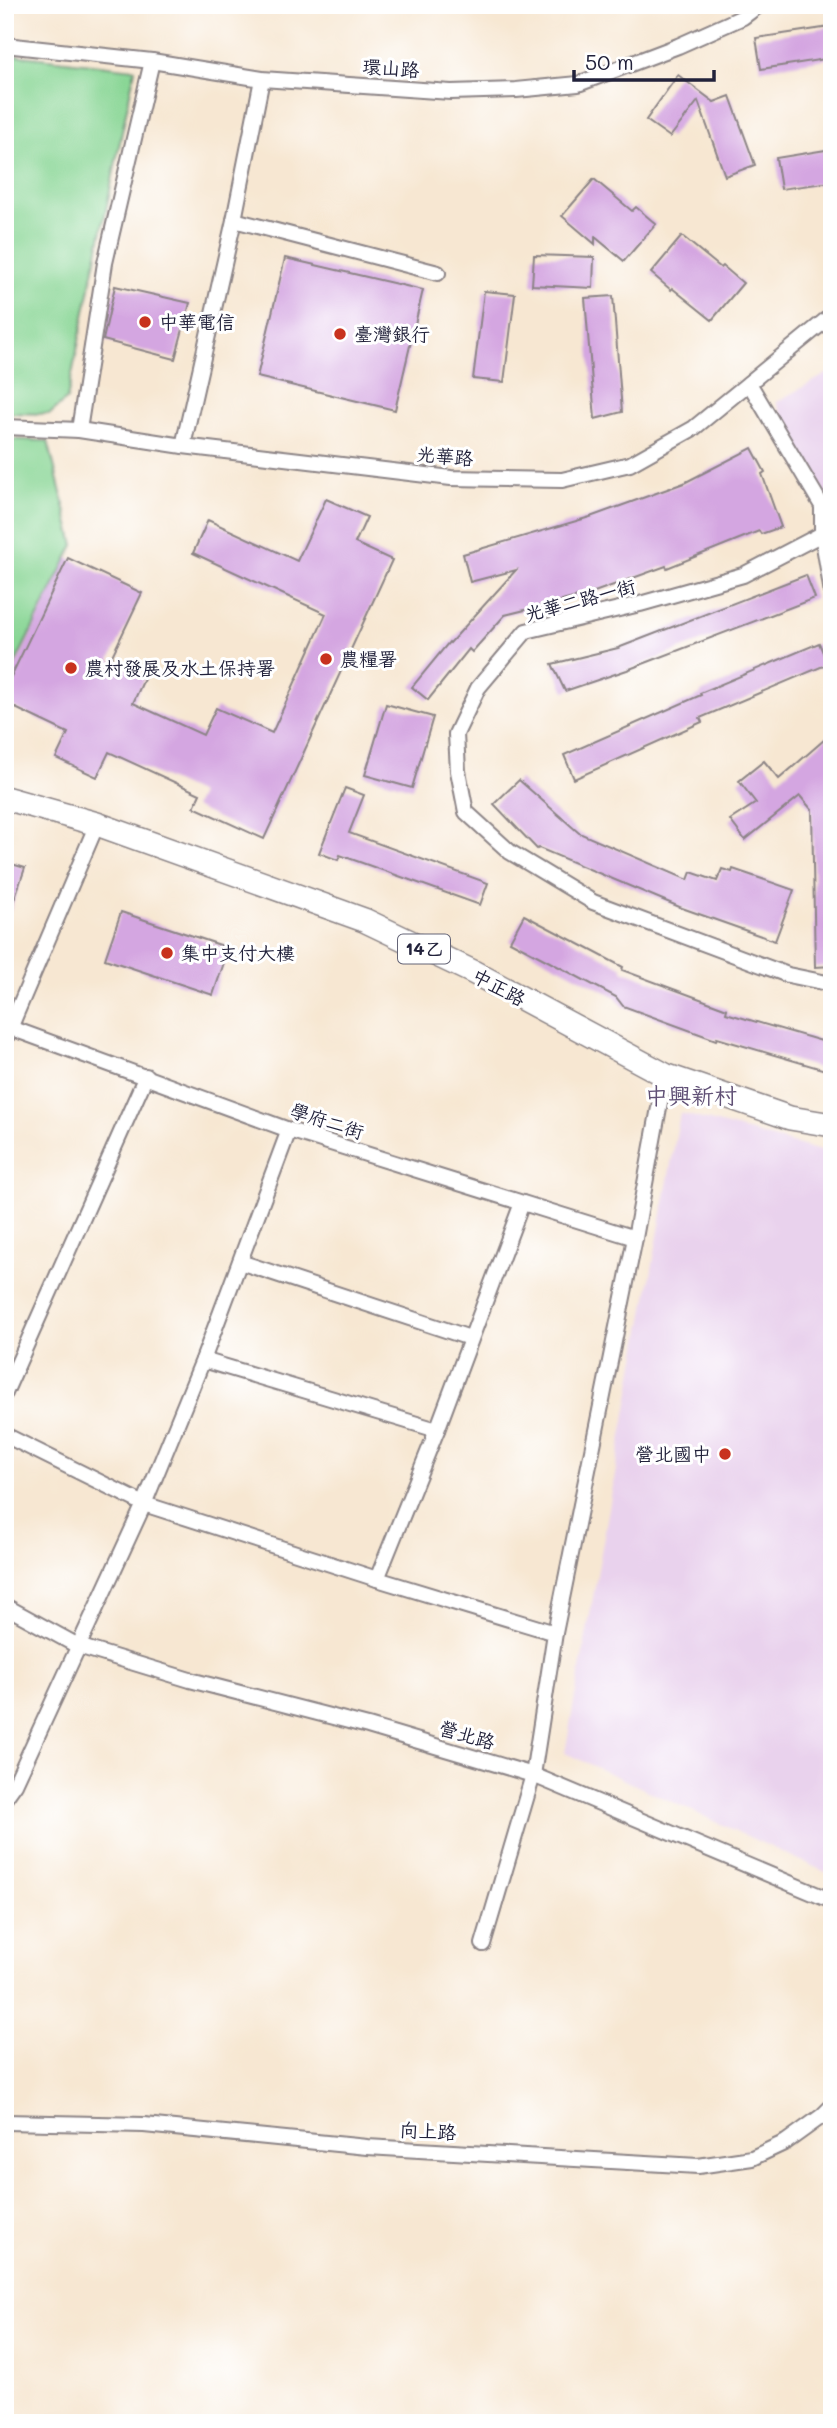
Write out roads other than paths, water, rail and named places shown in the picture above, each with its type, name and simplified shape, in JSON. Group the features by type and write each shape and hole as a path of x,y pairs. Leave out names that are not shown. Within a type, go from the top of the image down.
{"main road":[{"name":"中正路","path":"5,798 97,824 364,920 473,972 665,1075 790,1118 832,1125"}],"street":[{"name":"環山路","path":"5,46 152,61 262,79 451,92 516,90 578,84 678,46 743,16 759,5"},
{"path":"79,430 105,263 152,61"},
{"path":"183,446 234,220 262,79"},
{"path":"234,220 438,273"},
{"name":"光華路","path":"5,427 79,430 183,446 451,478 562,480 630,464 694,428 832,315"},
{"path":"749,383 821,506 822,534 832,593"},
{"name":"光華二路一街","path":"822,534 743,575 640,604 526,631 478,688 456,734 458,771 466,812 510,852 593,902 788,975 832,984"},
{"path":"8,1034 97,824"},
{"name":"學府二街","path":"8,1034 146,1076 289,1130 635,1238"},
{"path":"482,1944 533,1775 555,1633 665,1075"},
{"path":"5,1393 146,1076"},
{"path":"5,1798 15,1784 144,1504 203,1360 289,1130"},
{"path":"377,1579 437,1430 522,1203"},
{"path":"240,1262 470,1338"},
{"path":"203,1360 437,1430"},
{"path":"5,1435 144,1504 555,1633"},
{"name":"營北路","path":"5,1606 78,1646 190,1680 368,1726 533,1775 832,1901"},
{"name":"向上路","path":"5,2122 144,2124 367,2147 698,2166 752,2158 786,2142 832,2106"}],"place":[{"name":"中華電信","path":"145,322"},
{"name":"臺灣銀行","path":"340,334"},
{"name":"農糧署","path":"326,659"},
{"name":"農村發展及水土保持署","path":"71,668"},
{"name":"集中支付大樓","path":"167,953"},
{"name":"營北國中","path":"725,1454"}],"district":[{"name":"中興新村","path":"691,1096"}]}
